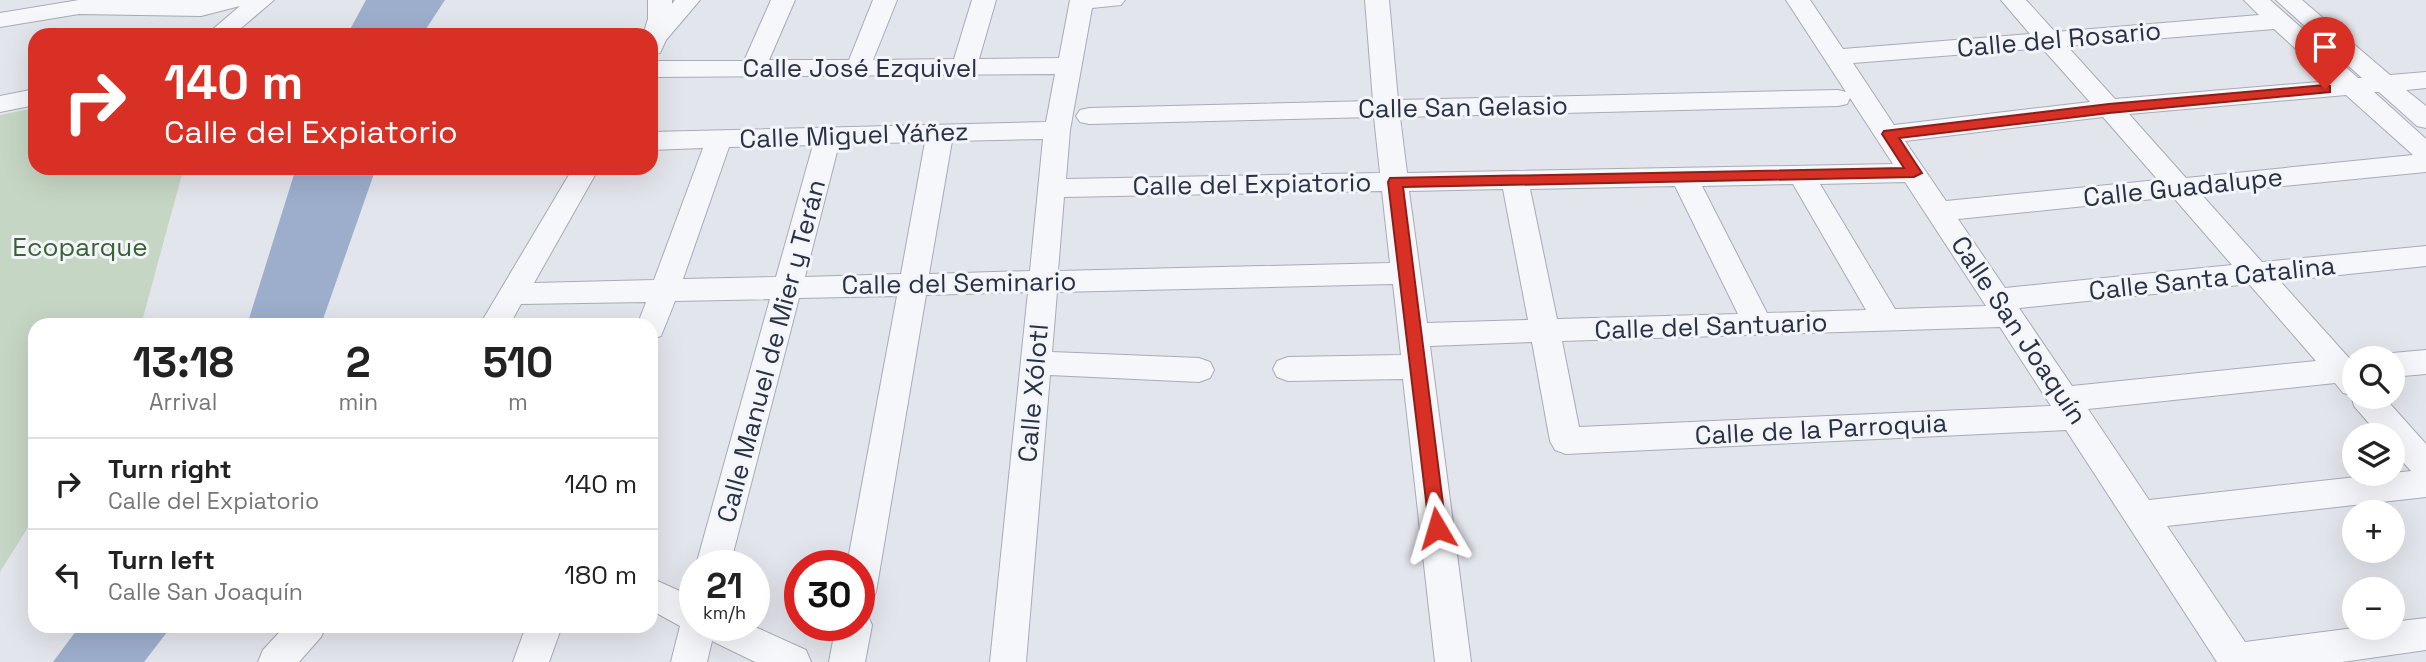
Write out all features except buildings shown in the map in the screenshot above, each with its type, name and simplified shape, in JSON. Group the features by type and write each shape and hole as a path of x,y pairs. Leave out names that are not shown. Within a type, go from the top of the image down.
{"street":[{"path":"0,20 79,7 201,9 236,0"},
{"path":"227,28 262,0"},
{"path":"657,28 660,0"},
{"path":"658,37 688,0"},
{"path":"753,68 783,0"},
{"path":"858,68 885,0"},
{"path":"964,67 984,0"},
{"path":"1082,1 1113,0"},
{"path":"1377,0 1386,109 1453,662"},
{"name":"Calle San Joaquín","path":"1798,0 2237,661"},
{"path":"2013,0 2255,274 2342,366"},
{"path":"2256,0 2284,10 2384,84 2426,120"},
{"name":"Calle Xólotl","path":"1008,662 1057,130 1082,1"},
{"path":"2284,10 2353,87 2426,153"},
{"name":"Calle del Rosario","path":"1838,57 2048,39 2284,10"},
{"name":"Calle José Ezquivel","path":"658,69 1069,66"},
{"path":"1889,134 2109,108 2426,80"},
{"path":"0,104 28,98"},
{"name":"Calle San Gelasio","path":"1089,116 1838,98"},
{"name":"Calle Miguel Yáñez","path":"658,141 1057,130"},
{"path":"867,550 940,133"},
{"name":"Calle Manuel de Mier y Terán","path":"717,550 828,136"},
{"path":"655,318 719,139"},
{"name":"Calle Guadalupe","path":"1940,211 2426,163"},
{"name":"Calle del Expiatorio","path":"1052,188 1914,173"},
{"path":"500,318 582,175"},
{"path":"1801,175 1887,320"},
{"path":"1684,177 1758,324"},
{"path":"1515,180 1545,331"},
{"name":"Calle Santa Catalina","path":"2004,308 2255,274 2426,256"},
{"name":"Calle del Seminario","path":"513,294 1405,273"},
{"name":"Calle del Santuario","path":"1413,335 1887,320 2004,308"},
{"name":"Calle de la Parroquia","path":"1545,331 1566,441 2071,408 2342,376"},
{"path":"2405,364 2426,362"},
{"path":"1036,363 1199,370"},
{"path":"1288,369 1417,368"},
{"path":"2376,409 2426,466"},
{"path":"2141,515 2426,483"},
{"path":"658,597 679,608"},
{"path":"276,662 302,633"},
{"path":"531,662 541,633"},
{"path":"2237,661 2426,634"},
{"path":"689,662 694,641"},
{"path":"748,641 793,662"},
{"path":"847,662 851,641"}],"green space":[{"name":"Ecoparque","path":"28,109 28,175 182,175 143,318 28,318 28,527 0,572 0,115"}],"water":[{"path":"366,0 445,0 427,28 351,28"},
{"path":"294,175 374,175 323,318 249,318"},
{"path":"75,633 166,633 144,662 53,662"}],"route":[{"path":"1437,528 1395,182 1914,173 1889,134 2109,108 2325,89"}]}
